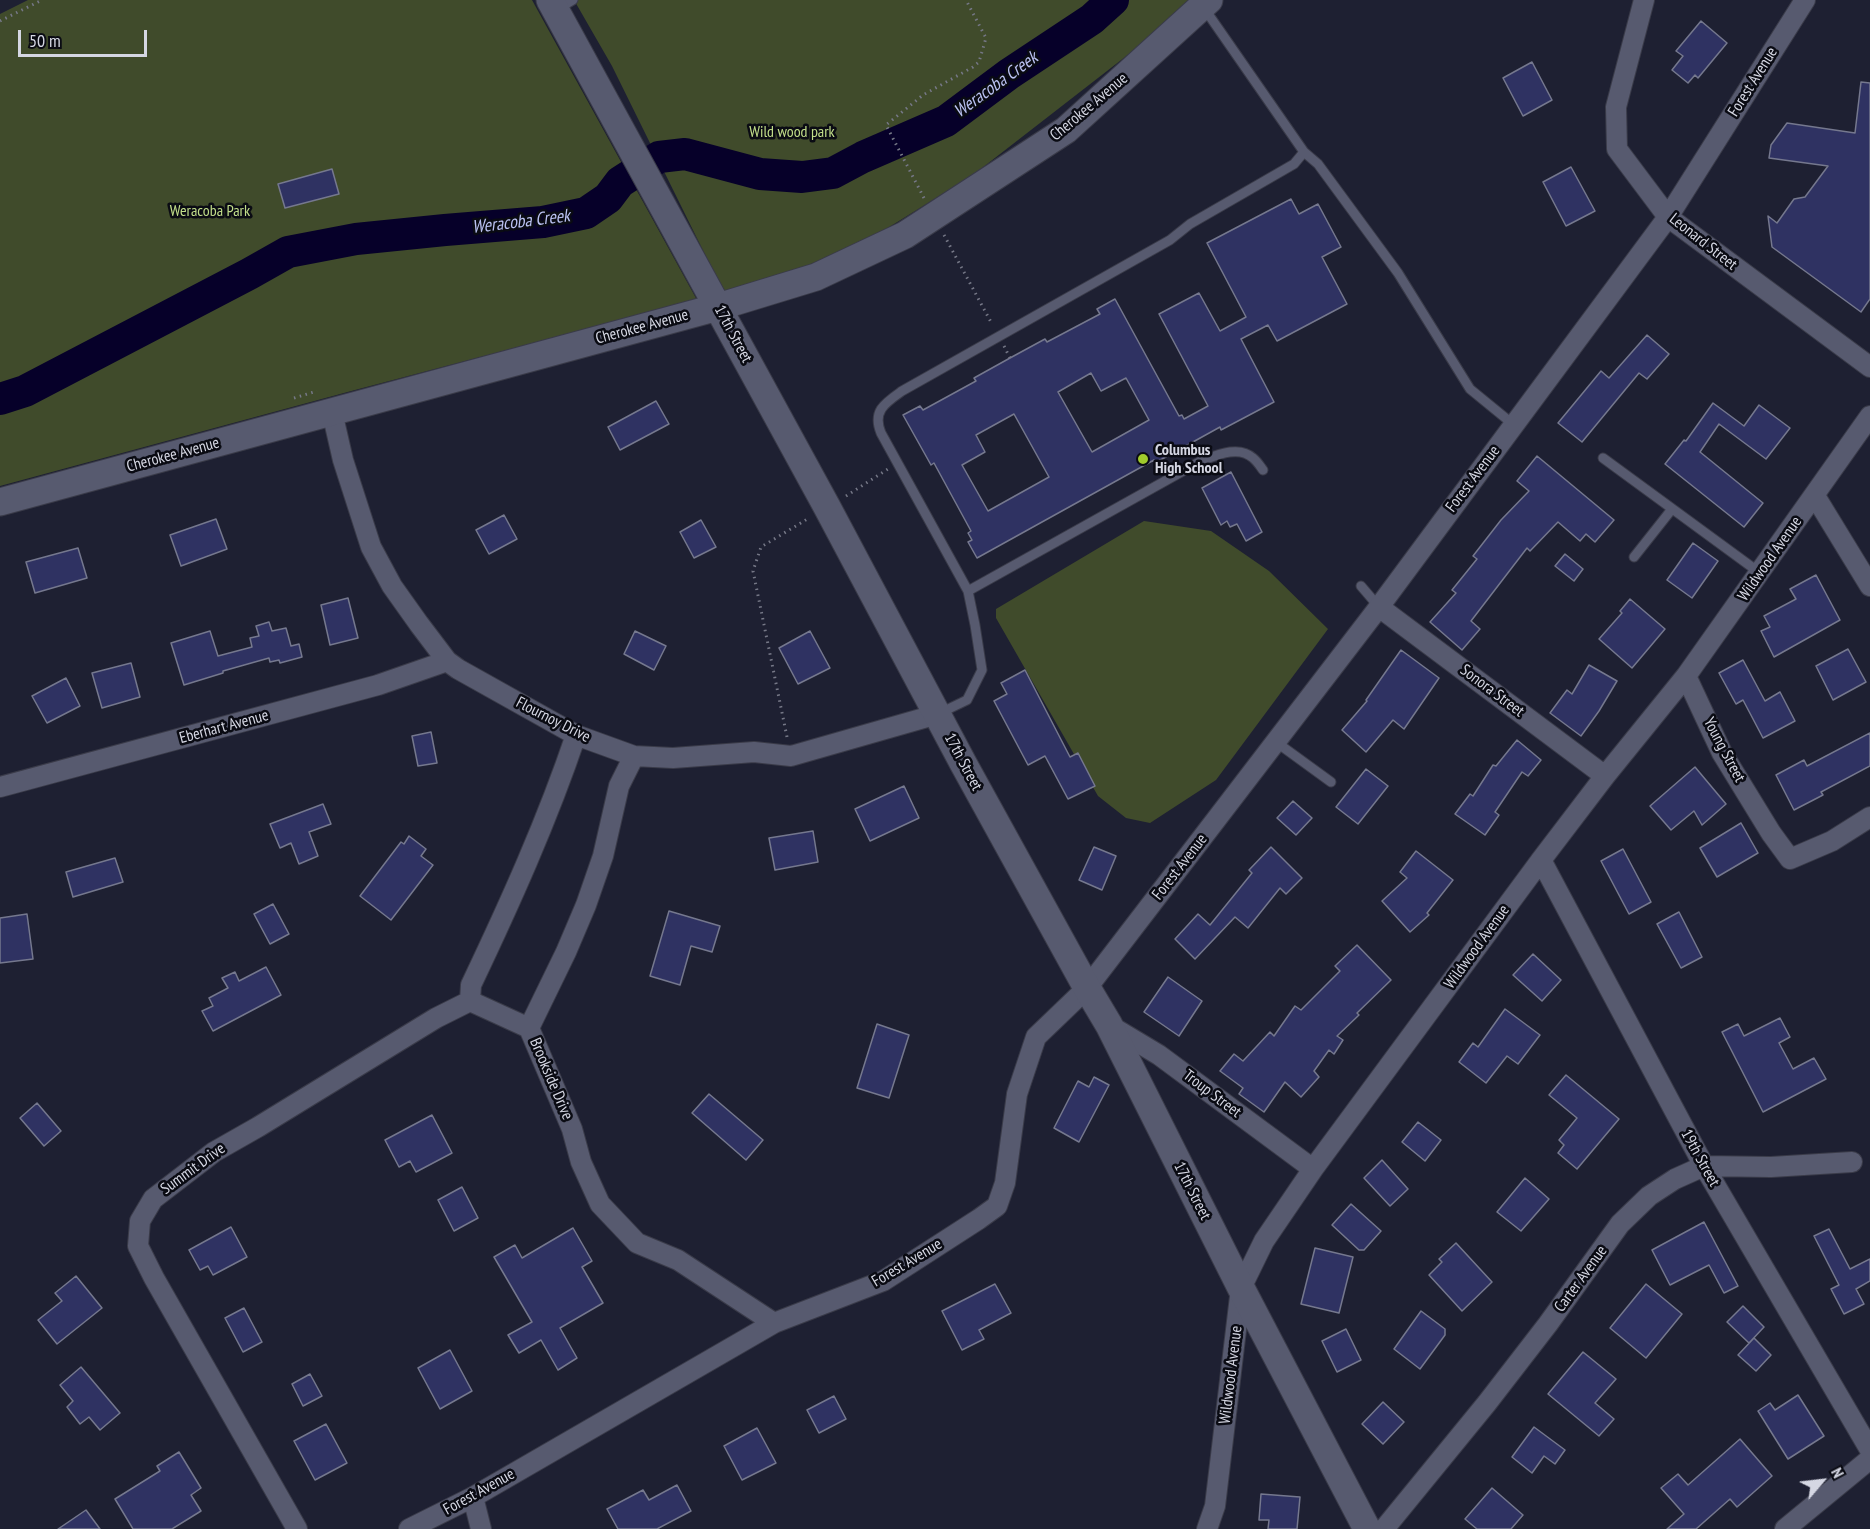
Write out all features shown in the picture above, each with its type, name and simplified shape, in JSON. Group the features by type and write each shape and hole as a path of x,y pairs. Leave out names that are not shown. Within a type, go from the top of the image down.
{"street":[{"name":"Leonard Street","path":"1644,0 1616,107 1617,149 1668,217 1870,367"},
{"name":"Forest Avenue","path":"409,1529 472,1497 774,1323 883,1281 997,1206 1005,1183 1017,1094 1035,1037 1087,988 1379,607 1668,217 1805,0"},
{"name":"17th Street","path":"560,3 633,151 963,763 1109,1025 1241,1288 1367,1529"},
{"name":"Cherokee Avenue","path":"0,502 329,400 718,307 816,277 905,235 1066,130 1206,3"},
{"name":"Flournoy Drive","path":"329,400 343,460 371,547 392,586 447,661 576,735 634,756 674,758 754,752 791,756 938,714"},
{"name":"Wildwood Avenue","path":"1207,1529 1215,1506 1241,1288 1264,1241 1313,1169 1541,860 1686,676 1870,416"},
{"path":"1815,496 1870,586"},
{"name":"Sonora Street","path":"1379,607 1605,776"},
{"name":"Eberhart Avenue","path":"0,787 378,685 447,661"},
{"name":"Young Street","path":"1686,676 1722,753 1764,822 1790,859 1832,842 1870,817"},
{"path":"529,1028 470,1001 471,985 523,875 561,780 576,735"},
{"name":"Brookside Drive","path":"634,756 619,786 603,856 586,905 529,1028 572,1129 581,1162 600,1204 637,1244 678,1260 774,1323"},
{"name":"19th Street","path":"1541,860 1704,1166 1870,1450"},
{"name":"Summit Drive","path":"297,1529 154,1278 138,1246 140,1221 153,1199 214,1152 436,1018 470,1001"},
{"name":"Troup Street","path":"1109,1025 1160,1055 1313,1169"},
{"name":"Carter Avenue","path":"1384,1529 1507,1377 1620,1224 1648,1196 1675,1179 1704,1166 1771,1167 1852,1162"},
{"path":"1785,1529 1870,1459"},
{"path":"472,1497 481,1529"}],"lane":[{"path":"1206,3 1304,152 1318,164 1398,273 1470,389 1514,425"},
{"path":"938,714 968,700 982,670 968,591 877,423 879,411 902,391 1170,240 1190,224 1294,164 1304,152"},
{"path":"968,591 1201,461 1237,451 1253,457 1263,470"},
{"path":"1603,458 1760,573"},
{"path":"1634,557 1672,509"},
{"path":"1361,586 1379,607"},
{"path":"1276,742 1331,782"}],"path":[{"path":"0,21 42,0"},
{"path":"901,154 886,125 923,95 979,62 986,38 966,0"},
{"path":"950,246 985,310"},
{"path":"1006,350 1010,358"},
{"path":"294,398 329,400"},
{"path":"791,756 753,571 761,547 897,463"}],"green space":[{"name":"Weracoba Park","path":"28,0 532,0 697,300 0,486 0,14"},
{"name":"Wild wood park","path":"574,0 1194,0 1174,19 973,175 849,252 724,293 612,66"},
{"path":"1144,521 1211,531 1269,571 1328,629 1216,780 1150,823 1126,818 1098,796 996,618 996,609"}],"building":[{"path":"1701,21 1727,43 1698,78 1695,75 1688,83 1672,70 1683,56 1676,51"},
{"path":"1532,62 1552,100 1523,116 1503,78"},
{"path":"1861,82 1870,83 1870,299 1861,312 1772,247 1768,216 1777,223 1794,199 1805,197 1828,166 1769,158 1771,145 1787,123 1855,133"},
{"path":"1571,167 1595,211 1566,226 1543,182"},
{"path":"332,169 339,194 285,208 278,184"},
{"path":"1291,199 1299,214 1318,204 1341,247 1322,257 1347,304 1277,341 1268,325 1241,339 1274,402 1221,430 1220,427 1155,463 1154,460 977,558 968,542 972,540 968,533 971,531 934,463 931,465 903,415 920,406 923,410 976,381 974,378 1045,339 1047,342 1100,314 1097,309 1115,299 1179,416 1182,415 1184,419 1208,406 1159,314 1199,293 1220,331 1246,317 1207,243","holes":["1091,373 1101,391 1126,378 1149,420 1092,452 1058,392","1014,414 1049,477 988,511 962,465 985,452 976,435"]},
{"path":"1647,335 1669,354 1647,379 1639,373 1582,442 1558,423 1601,371 1609,378"},
{"path":"656,401 669,424 620,450 608,427"},
{"path":"1713,403 1744,426 1759,405 1790,428 1766,459 1719,424 1700,452 1763,503 1744,527 1665,464 1684,440 1686,441"},
{"path":"1537,456 1614,520 1595,542 1586,534 1580,541 1558,522 1530,551 1527,548 1471,621 1480,629 1462,650 1430,622 1456,593 1452,590 1477,559 1473,556 1501,520 1529,491 1517,481"},
{"path":"1231,472 1262,532 1246,541 1237,524 1230,527 1227,521 1221,525 1202,488"},
{"path":"504,515 517,539 489,554 476,530"},
{"path":"216,519 227,549 181,566 170,535"},
{"path":"701,520 716,547 694,558 680,532"},
{"path":"1693,543 1718,561 1692,598 1667,580"},
{"path":"78,548 87,578 35,593 26,562"},
{"path":"1565,554 1583,569 1574,581 1555,566"},
{"path":"1816,575 1840,620 1774,657 1761,631 1770,627 1764,616 1796,599 1790,589"},
{"path":"348,598 358,638 330,645 321,605"},
{"path":"1630,599 1665,629 1632,668 1599,639 1622,613 1620,611"},
{"path":"269,622 272,631 286,628 291,646 299,644 302,657 280,663 279,660 270,662 269,658 184,685 171,643 210,631 218,656 252,647 250,638 259,636 256,626"},
{"path":"635,631 666,646 654,670 624,654"},
{"path":"810,631 830,668 798,684 779,648"},
{"path":"1848,649 1866,682 1833,700 1816,666"},
{"path":"1401,650 1439,678 1404,729 1393,720 1366,752 1342,730 1367,701"},
{"path":"1743,660 1765,701 1780,692 1795,721 1763,738 1743,700 1736,704 1719,673"},
{"path":"131,663 140,697 102,708 92,673"},
{"path":"1589,665 1617,681 1581,736 1550,713 1567,690 1572,694"},
{"path":"1025,670 1070,757 1078,753 1095,786 1068,799 1045,756 1028,765 994,701 1007,694 1001,683"},
{"path":"66,678 80,706 47,723 32,696"},
{"path":"431,732 437,763 418,766 412,736"},
{"path":"1870,733 1870,766 1821,792 1823,795 1794,810 1776,775 1804,760 1807,766"},
{"path":"1517,740 1541,760 1528,776 1522,772 1495,812 1499,815 1485,835 1455,814 1470,794 1473,796 1493,765 1496,766"},
{"path":"1695,767 1726,804 1702,825 1694,811 1671,830 1650,806"},
{"path":"1366,769 1388,786 1358,824 1336,807"},
{"path":"904,786 919,818 870,841 855,809"},
{"path":"1293,801 1312,818 1296,835 1277,818"},
{"path":"323,804 331,824 309,832 318,856 299,864 291,843 280,848 270,824"},
{"path":"1741,823 1758,853 1717,877 1700,848"},
{"path":"813,831 818,862 775,870 769,838"},
{"path":"409,836 426,849 421,856 433,865 391,920 360,896 401,842 404,844"},
{"path":"1094,847 1116,856 1102,890 1079,880"},
{"path":"1271,847 1302,878 1286,894 1280,888 1248,928 1235,917 1195,959 1175,939 1198,914 1210,925 1252,873 1249,870"},
{"path":"1623,849 1651,902 1629,914 1601,861"},
{"path":"1416,851 1453,880 1427,913 1429,915 1410,932 1382,901 1407,878 1400,872"},
{"path":"115,858 123,882 73,897 66,872"},
{"path":"273,904 289,934 270,944 254,914"},
{"path":"669,911 720,926 712,952 691,946 680,985 650,976"},
{"path":"1679,912 1702,957 1681,968 1657,924"},
{"path":"27,914 33,959 0,963 0,918"},
{"path":"1357,945 1391,980 1337,1036 1343,1040 1334,1054 1329,1050 1314,1071 1319,1077 1301,1097 1285,1082 1264,1112 1239,1094 1243,1088 1220,1071 1234,1054 1243,1061 1270,1032 1274,1036 1295,1006 1301,1010 1340,971 1335,966"},
{"path":"1533,954 1561,980 1542,1001 1513,975"},
{"path":"266,967 281,995 213,1031 202,1011 213,1006 209,998 228,988 222,978 235,972 239,981"},
{"path":"1168,977 1202,1001 1179,1036 1144,1012"},
{"path":"1505,1009 1540,1035 1518,1064 1507,1056 1486,1083 1459,1062 1473,1043 1478,1047"},
{"path":"1780,1018 1790,1037 1779,1043 1793,1069 1814,1058 1826,1079 1763,1112 1722,1032 1738,1024 1744,1036"},
{"path":"877,1024 909,1035 889,1098 857,1088"},
{"path":"1566,1075 1619,1119 1577,1169 1558,1153 1564,1145 1559,1140 1577,1118 1549,1095"},
{"path":"1094,1077 1109,1085 1079,1142 1054,1128 1078,1081 1089,1087"},
{"path":"709,1094 763,1140 746,1160 692,1113"},
{"path":"37,1103 61,1131 44,1146 20,1118"},
{"path":"432,1115 452,1153 416,1172 410,1161 399,1167 385,1140"},
{"path":"1418,1122 1441,1140 1425,1161 1402,1142"},
{"path":"1382,1160 1408,1189 1390,1206 1364,1178"},
{"path":"1525,1178 1549,1199 1521,1231 1497,1212"},
{"path":"462,1187 478,1218 454,1231 438,1200"},
{"path":"1351,1204 1381,1231 1364,1250 1359,1250 1332,1225"},
{"path":"1704,1222 1738,1286 1724,1293 1709,1265 1670,1285 1652,1250"},
{"path":"231,1227 247,1257 213,1275 208,1266 200,1270 189,1250"},
{"path":"573,1228 592,1261 582,1267 603,1303 560,1328 577,1358 558,1370 541,1340 519,1353 508,1335 532,1322 494,1257 515,1245 522,1258"},
{"path":"1829,1229 1850,1269 1870,1259 1870,1281 1856,1289 1864,1304 1844,1314 1831,1289 1839,1285 1814,1236"},
{"path":"1456,1243 1492,1282 1462,1311 1429,1275 1442,1262 1439,1259"},
{"path":"1315,1248 1353,1257 1339,1313 1301,1304"},
{"path":"76,1276 102,1308 57,1344 38,1320 62,1301 55,1293"},
{"path":"995,1284 1011,1313 979,1330 984,1339 962,1350 942,1311"},
{"path":"1646,1284 1682,1314 1646,1358 1610,1328"},
{"path":"1743,1306 1764,1327 1749,1343 1727,1322"},
{"path":"244,1308 262,1342 243,1352 225,1318"},
{"path":"1421,1311 1445,1329 1445,1335 1420,1369 1394,1349"},
{"path":"1346,1329 1361,1360 1337,1372 1322,1341"},
{"path":"1754,1338 1771,1355 1756,1371 1738,1355"},
{"path":"450,1350 472,1391 440,1409 418,1368"},
{"path":"1583,1352 1616,1379 1595,1403 1614,1419 1599,1436 1548,1394"},
{"path":"81,1367 120,1413 100,1430 89,1417 80,1424 67,1407 73,1401 60,1385"},
{"path":"310,1374 322,1396 303,1406 292,1384"},
{"path":"1798,1395 1824,1436 1788,1459 1758,1411 1770,1403 1775,1410"},
{"path":"834,1396 846,1419 819,1433 807,1410"},
{"path":"1383,1402 1404,1422 1383,1444 1362,1424"},
{"path":"326,1424 347,1463 315,1480 294,1441"},
{"path":"1534,1427 1565,1450 1555,1464 1544,1456 1532,1473 1512,1457"},
{"path":"757,1428 776,1463 742,1480 724,1446"},
{"path":"1740,1439 1772,1476 1737,1507 1730,1499 1696,1529 1667,1529 1684,1514 1661,1488 1678,1474 1688,1485"},
{"path":"179,1452 201,1488 191,1495 201,1511 172,1529 133,1529 115,1499 160,1471 157,1466"},
{"path":"677,1485 691,1511 657,1529 618,1529 607,1509 643,1490 649,1500"},
{"path":"1492,1488 1523,1515 1511,1529 1477,1529 1465,1519"},
{"path":"1261,1494 1300,1497 1297,1529 1268,1529 1269,1520 1259,1520"},
{"path":"86,1510 100,1529 58,1529"}],"waterway":[{"name":"Weracoba Creek","path":"0,399 25,391 288,252 356,239 543,222 586,213 608,198 620,182 659,157 685,154 760,174 802,177 833,173 863,157 946,121 1009,74 1092,19 1113,0"}],"place":[{"name":"Columbus High School","path":"1143,459"}]}
